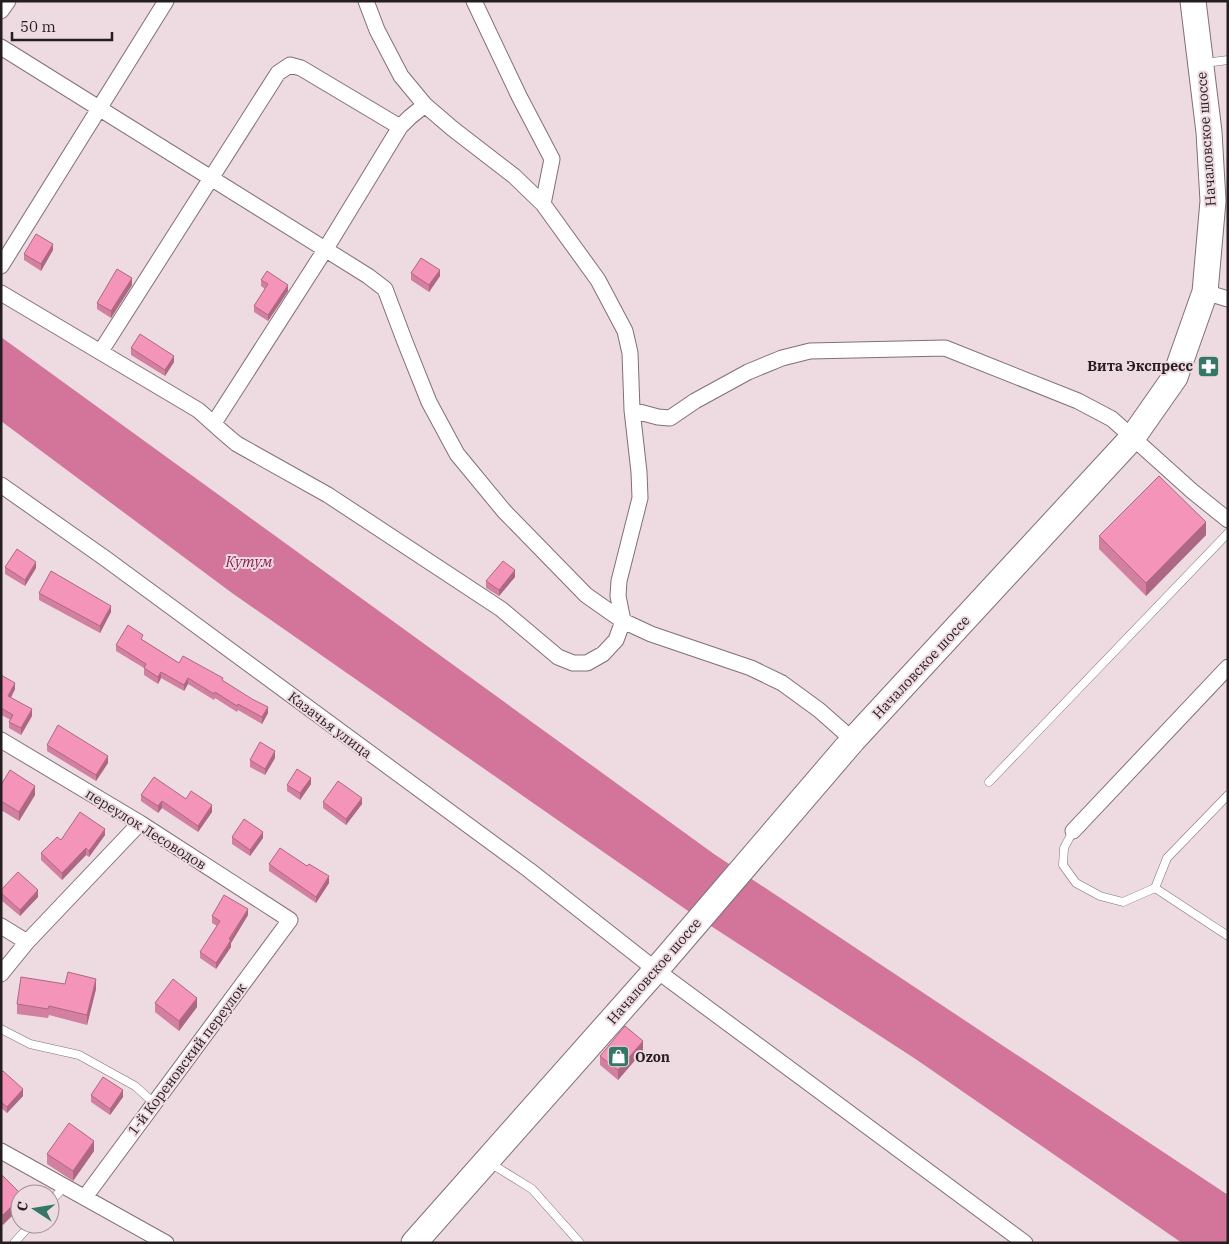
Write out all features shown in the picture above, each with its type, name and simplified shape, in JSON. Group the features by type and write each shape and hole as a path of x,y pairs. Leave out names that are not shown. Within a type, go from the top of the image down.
{"main road":[{"name":"Началовское шоссе","path":"414,1243 656,970 853,740 1133,437 1175,377 1216,296 1209,132 1193,1"}],"street":[{"path":"1,11 8,1"},
{"path":"1,266 166,1"},
{"path":"1,293 198,410 236,444 328,495 502,608 558,657 573,663 587,663 603,654 616,640 623,621 618,596 619,581 640,498 632,410 630,353 625,331 598,280 542,204 514,176 425,105 402,76 377,30 366,1"},
{"path":"474,1 519,96 552,159 542,204"},
{"path":"1,47 385,289 429,402 457,454 504,511 586,595 623,621 651,634 751,668 782,683 819,710 853,740"},
{"path":"101,351 278,73 290,65 301,68 400,127"},
{"path":"214,423 325,250 400,127 425,105"},
{"path":"632,410 670,418 748,372 782,358 810,351 945,348 1078,401 1112,419 1192,491 1228,520"},
{"name":"Казачья улица","path":"1,485 529,870 656,970 1025,1243"},
{"path":"1072,831 1228,667"},
{"name":"переулок Лесоводов","path":"1,740 140,823 290,920"},
{"path":"1,974 28,942 140,823"},
{"name":"1-й Кореновский переулок","path":"85,1197 290,920"},
{"path":"1,926 28,942"},
{"path":"1,1151 166,1243"}],"lane":[{"path":"1201,63 1228,60"},
{"path":"989,782 1228,533"},
{"path":"1072,831 1064,848 1063,865 1076,883 1100,896 1123,902 1155,888 1167,858 1228,795"},
{"path":"1155,888 1228,936"},
{"path":"1,1030 30,1044 79,1055 135,1086 154,1104"},
{"path":"486,1161 532,1188 580,1243"},
{"path":"60,1191 65,1186"}],"water":[{"name":"Кутум","path":"1,337 714,854 1228,1195 1228,1243 1182,1243 917,1060 691,913 232,593 1,421"}],"building":[{"path":"36,234 53,244 41,264 24,254"},
{"path":"421,258 440,270 429,285 411,273"},
{"path":"117,269 132,278 111,311 97,303"},
{"path":"267,271 288,285 268,315 254,306 268,284 261,280"},
{"path":"140,334 174,356 165,370 131,348"},
{"path":"1159,476 1206,522 1146,583 1099,536"},
{"path":"17,549 36,562 25,580 5,567"},
{"path":"503,561 515,570 499,590 486,581"},
{"path":"51,571 111,606 100,626 39,593"},
{"path":"128,625 143,635 141,639 179,663 183,656 223,678 222,680 268,707 262,717 238,704 237,706 215,692 214,694 188,678 184,685 161,672 158,677 144,668 146,664 116,645"},
{"path":"1,675 15,683 8,696 32,709 21,728 9,722 13,715 1,708"},
{"path":"58,725 108,756 96,775 47,745"},
{"path":"260,742 275,751 265,769 250,760"},
{"path":"297,769 311,778 300,793 287,785"},
{"path":"10,770 35,786 19,812 1,801 1,785"},
{"path":"154,777 186,799 191,791 212,805 198,826 162,801 158,806 141,795"},
{"path":"338,781 362,798 346,819 323,802"},
{"path":"80,812 105,829 89,851 86,848 62,873 41,853 57,837 61,840"},
{"path":"244,819 263,832 250,850 232,837"},
{"path":"280,848 307,866 309,864 329,876 316,897 269,864"},
{"path":"18,872 38,890 20,910 1,893 1,890"},
{"path":"224,895 248,909 216,963 200,952 220,921 212,916"},
{"path":"68,972 96,979 87,1015 49,1006 48,1009 17,1004 21,977 65,984"},
{"path":"173,979 197,998 179,1021 155,1003"},
{"path":"625,1026 643,1041 618,1070 600,1056"},
{"path":"3,1071 23,1089 7,1107 1,1102 1,1073"},
{"path":"103,1077 123,1090 110,1109 91,1095"},
{"path":"69,1123 94,1141 73,1171 47,1154"},
{"path":"1,1174 11,1184 10,1208 3,1215 1,1213"}],"place":[{"name":"Вита Экспресс","path":"1209,366"},
{"name":"Ozon","path":"619,1057"}]}
